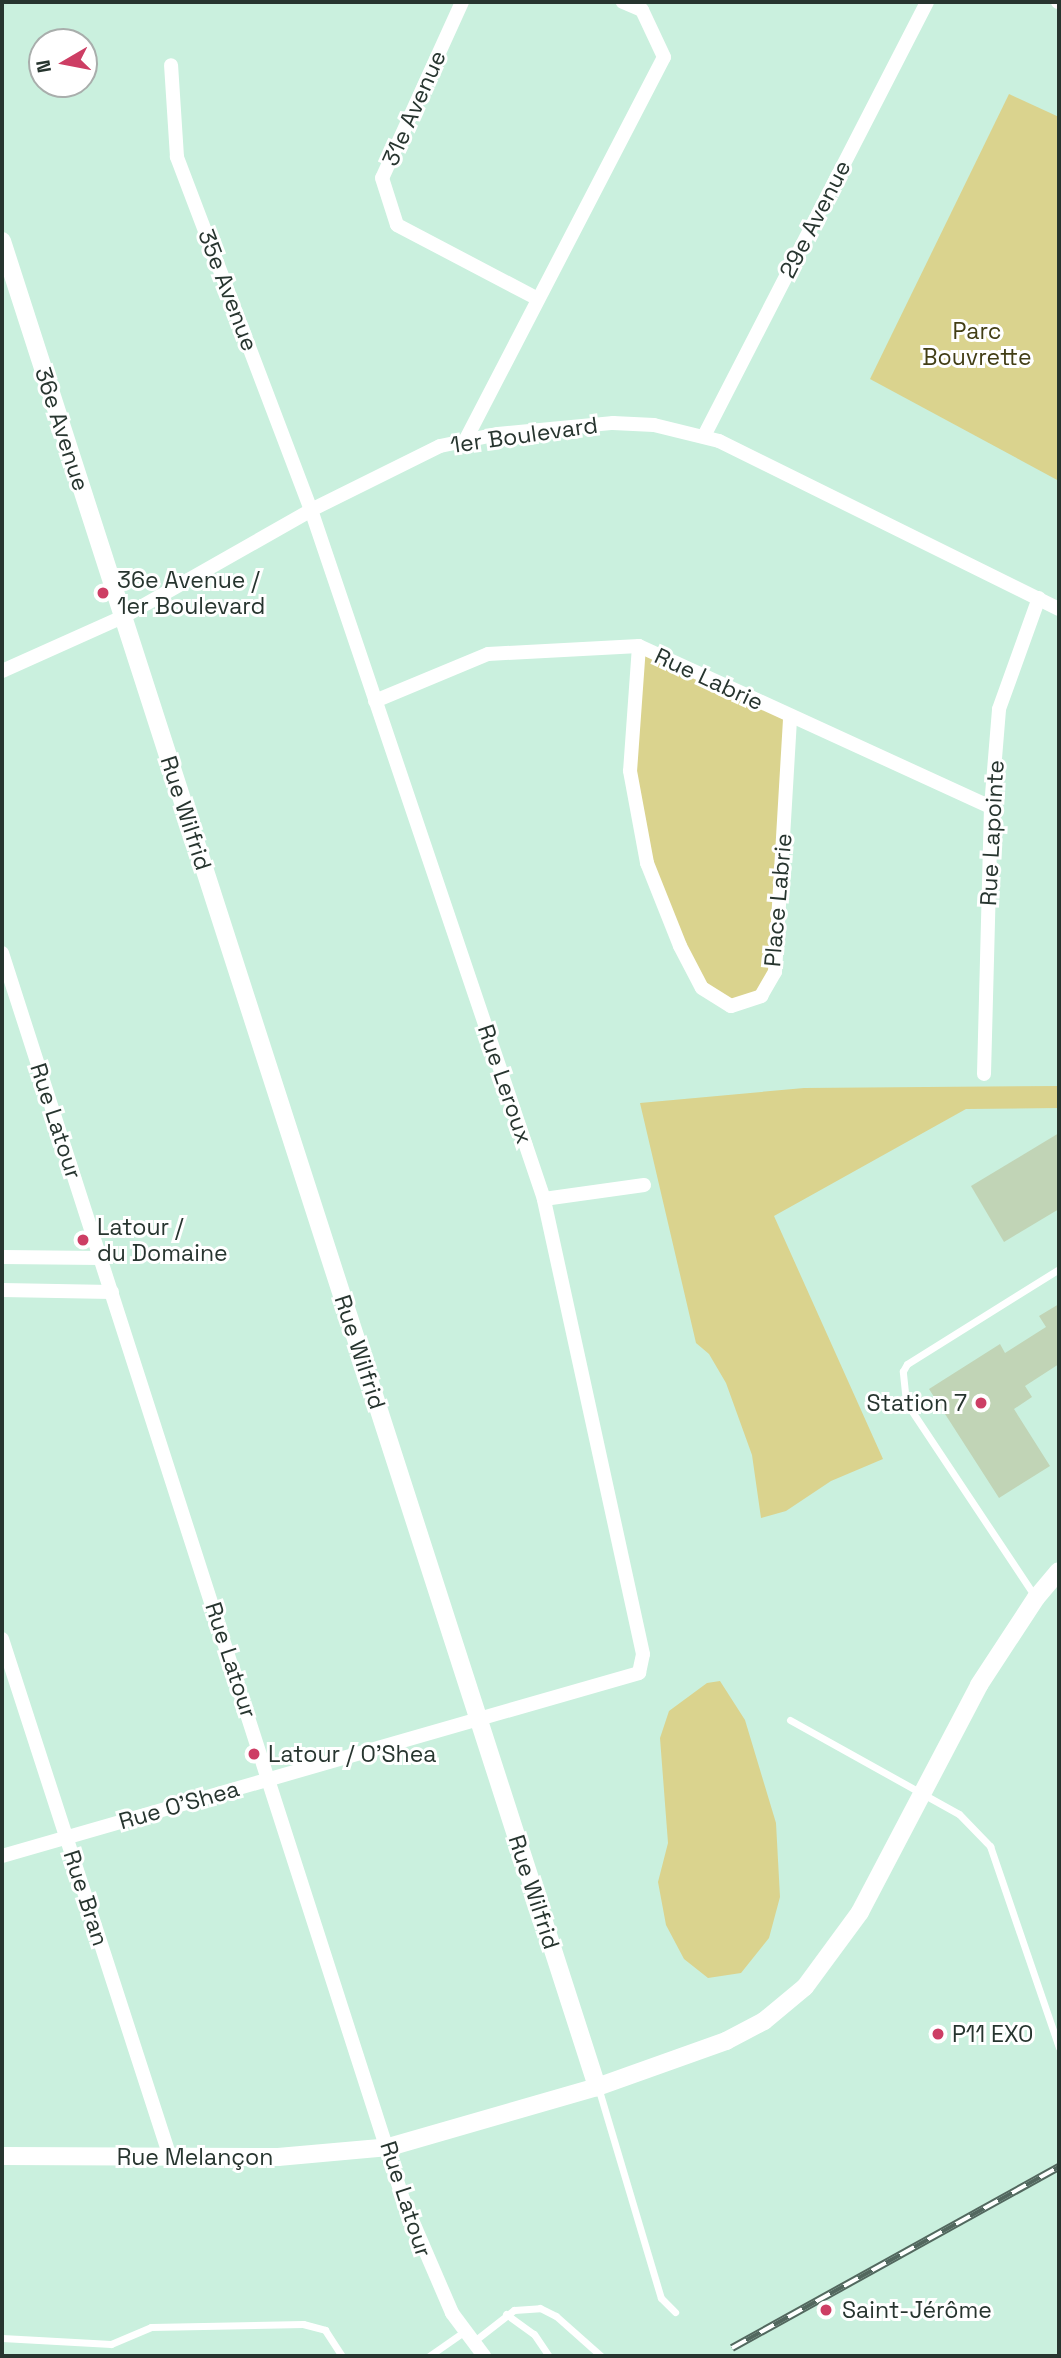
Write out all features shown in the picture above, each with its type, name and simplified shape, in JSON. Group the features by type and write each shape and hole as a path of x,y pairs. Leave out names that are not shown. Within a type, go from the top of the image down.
{"street":[{"name":"31e Avenue","path":"462,2 382,178 397,225 538,299"},
{"path":"466,439 664,57 642,10 623,2"},
{"name":"29e Avenue","path":"704,436 927,2"},
{"name":"35e Avenue","path":"171,65 177,157 312,510"},
{"name":"36e Avenue","path":"2,241 123,617"},
{"name":"1er Boulevard","path":"2,671 123,617 396,465 466,439 613,423 654,425 704,436 872,514 1059,609"},
{"name":"Rue Leroux","path":"312,510 544,1199 643,1654 639,1673"},
{"name":"Rue Lapointe","path":"984,1074 991,807 999,709 1039,598"},
{"name":"Rue Wilfrid","path":"123,617 597,2087"},
{"name":"Rue Labrie","path":"375,701 488,654 639,646 991,807"},
{"name":"Place Labrie","path":"639,646 630,772 647,863 680,946 702,988 731,1006 761,996 775,972 790,716"},
{"name":"Rue Latour","path":"2,953 426,2262 469,2337 484,2356"},
{"path":"544,1199 644,1185"},
{"path":"2,1257 101,1258"},
{"path":"2,1290 112,1292"},
{"name":"Rue Melançon","path":"2,2156 302,2156 389,2147 597,2087 726,2041 764,2021 805,1987 860,1912 979,1685 1036,1598 1059,1572"},
{"name":"Rue Bran","path":"2,1639 170,2157"},
{"name":"Rue O'Shea","path":"2,1856 639,1673"}],"lane":[{"path":"1036,1598 905,1402 903,1371 907,1364 1059,1269"},
{"path":"790,1720 959,1814 990,1846 1059,2048"},
{"path":"597,2087 662,2298 675,2312"},
{"path":"429,2356 524,2307 540,2308 556,2316 600,2356"},
{"path":"506,2314 534,2334 550,2356"},
{"path":"2,2338 111,2344 151,2327 303,2324 325,2330 342,2356"}],"green space":[{"name":"Parc Bouvrette","path":"1009,94 1059,117 1059,481 870,379"},
{"path":"639,646 790,717 775,972 761,996 731,1006 702,988 647,863 630,771"},
{"path":"1059,1086 1059,1108 966,1109 774,1216 883,1459 831,1481 786,1511 761,1518 752,1455 726,1383 709,1354 696,1343 640,1103 804,1088"},
{"path":"720,1681 745,1720 776,1823 780,1897 769,1938 741,1973 708,1978 684,1959 666,1925 658,1882 668,1843 660,1738 669,1711 707,1683"}],"building":[{"path":"1059,1133 1059,1209 1004,1242 971,1186"},
{"name":"Station 7","path":"1059,1304 1059,1364 1025,1386 1032,1397 1014,1409 1050,1466 999,1498 929,1389 1000,1344 1005,1353 1046,1327 1039,1316"}],"railway":[{"path":"732,2348 1059,2167"}],"place":[{"name":"36e Avenue / 1er Boulevard","path":"103,593"},
{"name":"Latour / du Domaine","path":"83,1240"},
{"name":"Station 7","path":"981,1403"},
{"name":"Latour / O'Shea","path":"254,1754"},
{"name":"P11 EXO","path":"938,2034"},
{"name":"Saint-Jérôme","path":"826,2310"}]}
